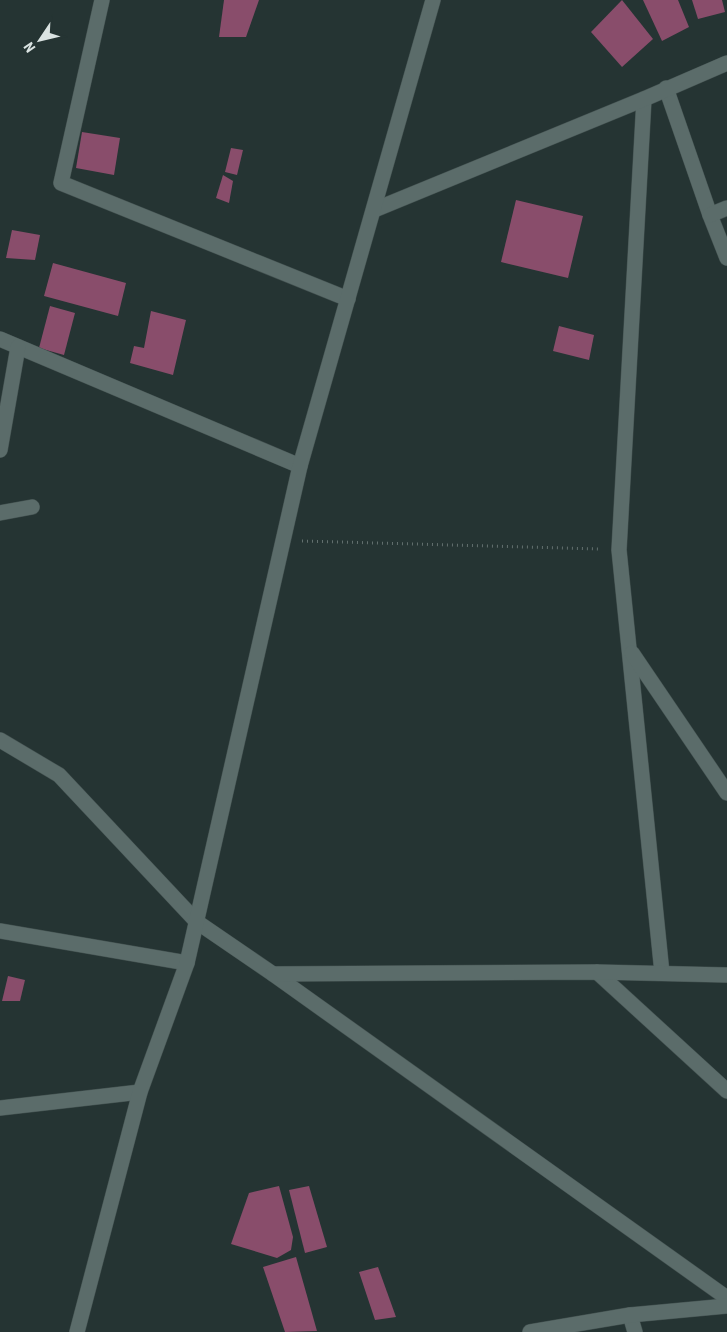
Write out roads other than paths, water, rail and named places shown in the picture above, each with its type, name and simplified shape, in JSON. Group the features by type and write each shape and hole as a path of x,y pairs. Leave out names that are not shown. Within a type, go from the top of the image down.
{"street":[{"path":"102,0 60,183 348,299"},
{"path":"77,1332 140,1092 187,963 300,466 432,0"},
{"path":"374,210 727,63"},
{"path":"666,88 727,258"},
{"path":"644,99 619,550 662,973"},
{"path":"710,215 727,208"},
{"path":"0,339 300,466"},
{"path":"0,450 18,347"},
{"path":"0,513 32,507"},
{"path":"630,651 727,792"},
{"path":"0,740 59,776 197,922 273,974 727,1298"},
{"path":"0,931 187,963"},
{"path":"273,974 597,972 727,974"},
{"path":"597,972 727,1091"},
{"path":"0,1108 140,1092"},
{"path":"530,1332 630,1315 727,1306"},
{"path":"630,1315 634,1332"}]}
